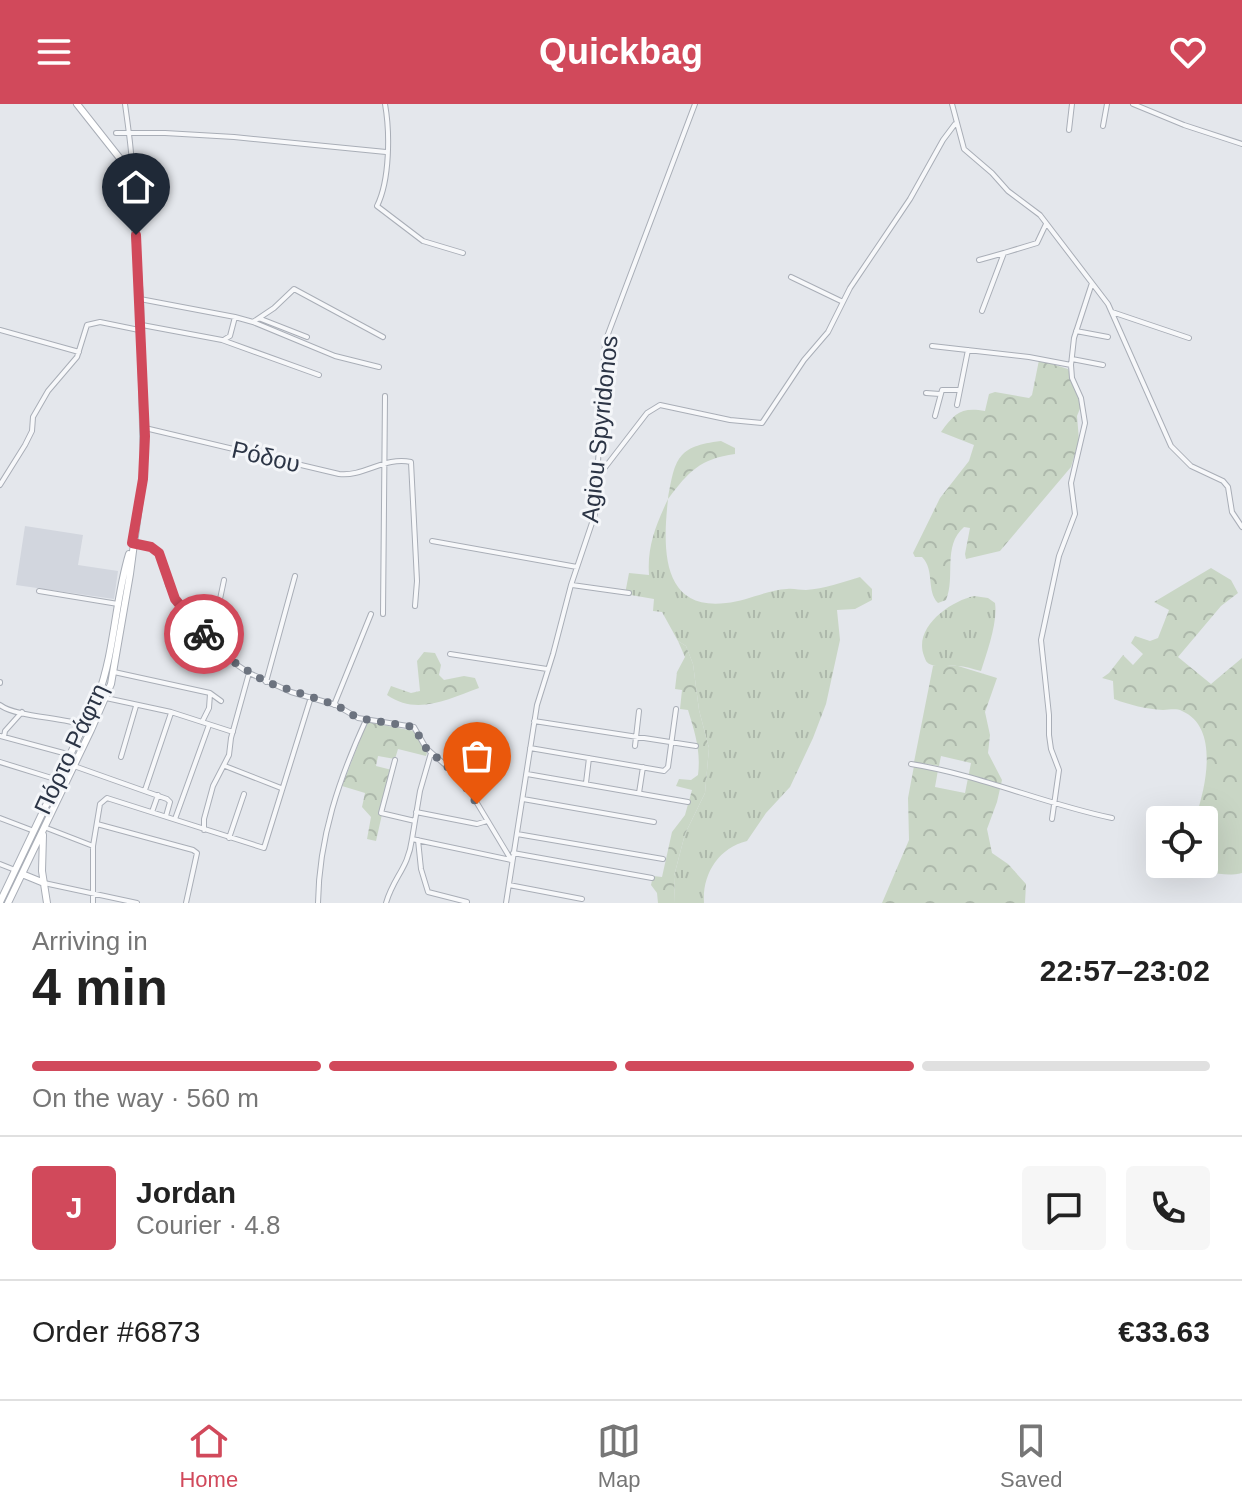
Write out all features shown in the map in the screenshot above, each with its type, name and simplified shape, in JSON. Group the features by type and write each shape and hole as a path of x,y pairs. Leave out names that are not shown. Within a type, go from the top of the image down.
{"main road":[{"name":"Πόρτο Ράφτη","path":"0,902 2,893 44,827 106,698 114,672 143,479 142,328 131,186 120,158 77,104"},
{"name":"Πόρτο Ράφτη","path":"8,903 34,831 105,677 123,572 132,543"},
{"path":"44,827 42,871 47,903"},
{"path":"18,872 44,883"}],"street":[{"path":"125,104 134,174 131,186"},
{"path":"385,104 388,120 384,191 377,206 432,246 463,253"},
{"name":"Agiou Spyridonos","path":"506,903 534,721 571,585 595,514 605,342 695,104"},
{"path":"952,104 964,149 1008,191 1040,215 1092,283 1112,312 1171,446 1191,466 1223,481 1228,487 1232,512 1242,527"},
{"path":"1069,130 1072,104"},
{"path":"1103,126 1107,104"},
{"path":"1133,104 1242,144"},
{"path":"598,475 647,413 660,405 730,420 762,423 800,366 828,332 843,302 955,124"},
{"path":"116,133 250,139 386,152"},
{"path":"120,158 129,152"},
{"path":"979,260 1037,243 1047,224"},
{"path":"982,311 1004,253"},
{"path":"791,277 843,302"},
{"path":"1052,819 1059,770 1051,749 1041,640 1059,556 1075,514 1071,483 1085,423 1081,398 1072,378 1071,362 1076,331 1092,283"},
{"path":"253,322 261,319 294,289 383,337"},
{"path":"140,299 253,322 335,356 379,367"},
{"path":"1112,312 1189,338"},
{"path":"222,340 230,336 235,317"},
{"path":"261,319 307,337"},
{"path":"0,485 32,431 33,417 48,391 79,352 87,325 92,322 222,340 319,375"},
{"path":"0,330 79,352"},
{"path":"1076,331 1108,337"},
{"path":"932,346 1103,365"},
{"path":"957,405 968,350"},
{"path":"935,416 944,389 960,390"},
{"path":"926,393 940,394"},
{"path":"383,614 385,396"},
{"name":"Ρόδου","path":"145,428 350,476 386,463"},
{"path":"386,463 405,461 411,462 412,466 417,581 415,606"},
{"path":"432,541 577,567"},
{"path":"132,543 151,547 159,553 175,599 224,656 249,673 366,720 414,727 431,753 459,777 505,845 511,860"},
{"path":"266,682 295,576"},
{"path":"211,642 224,580"},
{"path":"571,585 629,593"},
{"path":"39,591 118,604"},
{"path":"334,705 371,614"},
{"path":"450,654 547,669"},
{"path":"114,672 210,693 221,701"},
{"path":"204,830 213,786 225,766 249,673"},
{"path":"202,722 209,708 210,693"},
{"path":"93,903 93,846 100,804 105,798 264,848 311,697"},
{"path":"106,698 171,712 233,732"},
{"path":"0,705 8,711 85,726"},
{"path":"121,757 136,706"},
{"path":"530,748 666,770 676,709"},
{"path":"635,746 639,711"},
{"path":"22,712 2,736 71,755"},
{"path":"145,790 171,712"},
{"path":"318,903 323,841 339,781 366,720"},
{"path":"534,721 696,746"},
{"path":"175,819 209,725"},
{"path":"431,753 415,821 421,869 428,892 467,902"},
{"path":"586,783 589,758"},
{"path":"395,760 381,813 415,821"},
{"path":"0,762 58,780"},
{"path":"911,764 1112,818"},
{"path":"74,766 158,795 170,802 166,816"},
{"path":"225,766 281,788"},
{"path":"639,793 643,767"},
{"path":"527,774 688,802"},
{"path":"229,838 244,794"},
{"path":"152,812 158,795"},
{"path":"523,799 654,822"},
{"path":"416,812 477,824 487,821"},
{"path":"0,818 34,831"},
{"path":"97,824 193,850 197,858 186,903"},
{"path":"44,827 93,846"},
{"path":"517,834 663,859"},
{"path":"415,840 511,860"},
{"path":"386,903 391,886 408,861 415,840"},
{"path":"505,845 513,850 652,878"},
{"path":"0,864 18,872"},
{"path":"44,883 137,903"},
{"path":"509,885 582,899"}],"shaded area":[{"path":"25,526 83,535 78,565 118,571 114,599 16,585"}],"green space":[{"path":"1039,360 1068,369 1081,406 1077,416 1079,440 1071,467 1000,551 966,559 970,528 964,527 953,543 946,600 938,603 932,593 926,562 913,553 940,498 969,461 974,445 941,432 959,413 985,411 989,394 995,392 1029,398"},
{"path":"721,441 735,448 735,454 713,459 696,468 668,499 676,464 681,457 695,447"},
{"path":"668,499 666,536 670,572 677,586 688,597 704,603 726,603 779,590 820,588 860,577 872,589 872,600 855,609 837,610 840,640 826,704 790,787 766,813 747,841 728,850 714,864 706,882 704,903 675,903 674,876 685,834 705,793 709,748 699,710 693,664 686,646 678,641 662,612 653,611 654,599 625,594 629,573 649,575 653,536"},
{"path":"1211,568 1231,580 1238,593 1221,606 1178,657 1211,684 1242,658 1242,873 1218,873 1218,806 1199,806 1207,758 1201,730 1194,719 1180,710 1144,708 1114,699 1113,681 1102,678 1123,655 1133,665 1143,654 1131,643 1135,636 1150,641 1158,638 1169,610 1154,602"},
{"path":"974,596 988,598 995,603 996,611 981,671 928,663 922,645 929,626 955,603"},
{"path":"678,641 686,646 693,664 699,710 709,748 705,793 685,834 674,876 675,903 658,903 657,893 651,885 653,876 662,877 672,832 685,815 692,790 676,786 679,779 691,780 698,775 699,766 697,742 688,710 680,709 682,690 675,689 677,672 685,657"},
{"path":"424,652 435,653 441,665 439,675 444,680 464,676 475,678 479,688 444,701 421,705 398,701 387,695 391,686 411,693 420,691 417,661"},
{"path":"933,666 958,666 997,678 985,712 990,735 988,753 1002,780 987,829 992,853 1008,864 1026,884 1025,903 882,903 909,840 908,798 914,766 938,770 935,787 965,793 971,763 941,756 939,766 914,762"},
{"path":"367,722 414,731 427,753 426,756 398,749 395,759 378,756 376,766 392,770 376,841 367,839 371,817 362,807 365,793 342,786"}],"way so far":[{"path":"204,634 224,656 266,682 336,705 358,718 414,727 426,748 459,777 477,804"}],"route":[{"path":"136,235 145,436 143,479 132,543 156,549 162,557 168,585 175,599 204,634"}]}
